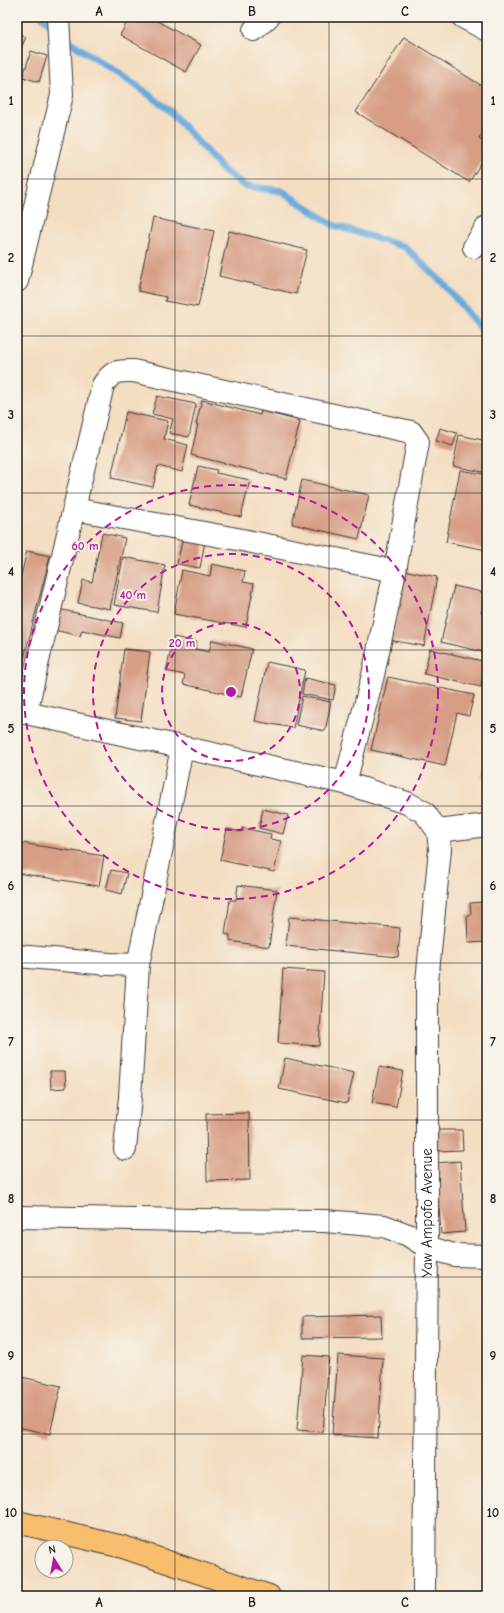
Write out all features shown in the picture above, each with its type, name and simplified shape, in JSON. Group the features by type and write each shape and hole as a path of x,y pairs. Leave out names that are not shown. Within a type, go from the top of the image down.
{"main road":[{"path":"17,1522 123,1547 202,1572 269,1596"}],"street":[{"path":"17,281 62,95 58,17"},
{"path":"463,17 487,30"},
{"path":"474,247 487,227"},
{"path":"345,783 373,675 395,571 418,442 411,432 133,371 117,371 109,375 103,385 74,509 22,712 345,783 413,806 424,812 438,831 487,825"},
{"path":"74,509 238,539 395,571"},
{"path":"125,1148 130,1097 138,965 182,748"},
{"name":"Yaw Ampofo Avenue","path":"424,1596 427,1247 427,982 440,849 438,831"},
{"path":"17,956 138,965"},
{"path":"17,1217 325,1221 384,1226 408,1235 427,1247 454,1255 487,1256"}],"building":[{"path":"130,17 150,17 201,45 186,72 120,35"},
{"path":"17,33 26,37 18,55 17,55"},
{"path":"404,37 487,89 487,126 479,139 487,144 487,154 469,182 356,112"},
{"path":"31,51 47,56 39,82 23,77"},
{"path":"17,79 23,81 17,101"},
{"path":"153,218 214,231 198,307 165,301 166,297 138,291"},
{"path":"229,231 307,250 296,294 219,276"},
{"path":"157,396 196,404 189,437 169,433 173,419 152,414"},
{"path":"202,400 260,415 261,411 300,421 286,479 191,455"},
{"path":"126,412 168,421 164,439 188,445 182,472 158,466 153,487 111,478"},
{"path":"440,428 457,433 453,446 436,441"},
{"path":"459,435 487,441 487,473 453,466"},
{"path":"198,466 217,470 216,473 250,480 241,517 189,505"},
{"path":"460,470 487,475 487,550 446,542"},
{"path":"302,480 369,495 359,539 292,524"},
{"path":"102,533 125,538 110,609 78,603 83,580 92,582"},
{"path":"183,537 205,541 200,568 177,564"},
{"path":"27,551 50,556 19,678 17,678 17,592"},
{"path":"123,557 165,565 157,612 114,605"},
{"path":"212,564 245,571 243,582 254,584 246,627 174,614 182,570 210,576"},
{"path":"403,570 437,577 424,646 389,640"},
{"path":"454,586 486,593 481,613 487,614 487,653 441,642"},
{"path":"58,609 123,623 120,638 82,630 80,636 54,630"},
{"path":"174,637 197,642 195,649 209,652 212,640 252,649 241,697 183,684 185,675 166,671"},
{"path":"124,649 150,652 141,721 115,718"},
{"path":"430,649 487,662 481,687 424,674"},
{"path":"267,662 305,670 293,728 255,721"},
{"path":"388,677 474,695 469,716 457,713 445,766 371,750"},
{"path":"305,678 336,685 333,700 302,694"},
{"path":"302,696 331,702 325,731 296,725"},
{"path":"487,757 487,778 482,777"},
{"path":"263,809 288,815 283,834 259,828"},
{"path":"242,828 271,834 270,839 281,841 274,872 220,860 227,829 241,832"},
{"path":"21,843 104,856 99,886 17,873"},
{"path":"111,870 127,873 122,894 106,890"},
{"path":"238,885 277,890 269,947 230,941 230,935 225,934 230,900 236,900"},
{"path":"487,899 487,942 468,943 467,915 471,915 470,903 484,902 484,900"},
{"path":"289,917 400,928 398,957 286,946"},
{"path":"283,969 324,972 319,1046 278,1043"},
{"path":"285,1058 354,1073 347,1103 279,1089"},
{"path":"379,1067 403,1071 396,1107 372,1103"},
{"path":"50,1071 65,1071 66,1088 51,1089"},
{"path":"249,1113 250,1180 207,1181 206,1114"},
{"path":"436,1130 462,1130 463,1150 436,1151"},
{"path":"460,1161 465,1232 441,1234 436,1163"},
{"path":"381,1315 382,1337 302,1338 302,1317"},
{"path":"303,1355 329,1357 323,1432 297,1430"},
{"path":"338,1355 383,1358 378,1438 332,1435"},
{"path":"17,1376 61,1386 50,1434 17,1427"}],"waterway":[{"path":"43,17 54,28"},
{"path":"64,38 140,88 169,110 224,171 245,186 282,191 333,225 405,247 443,283 487,336"}]}
